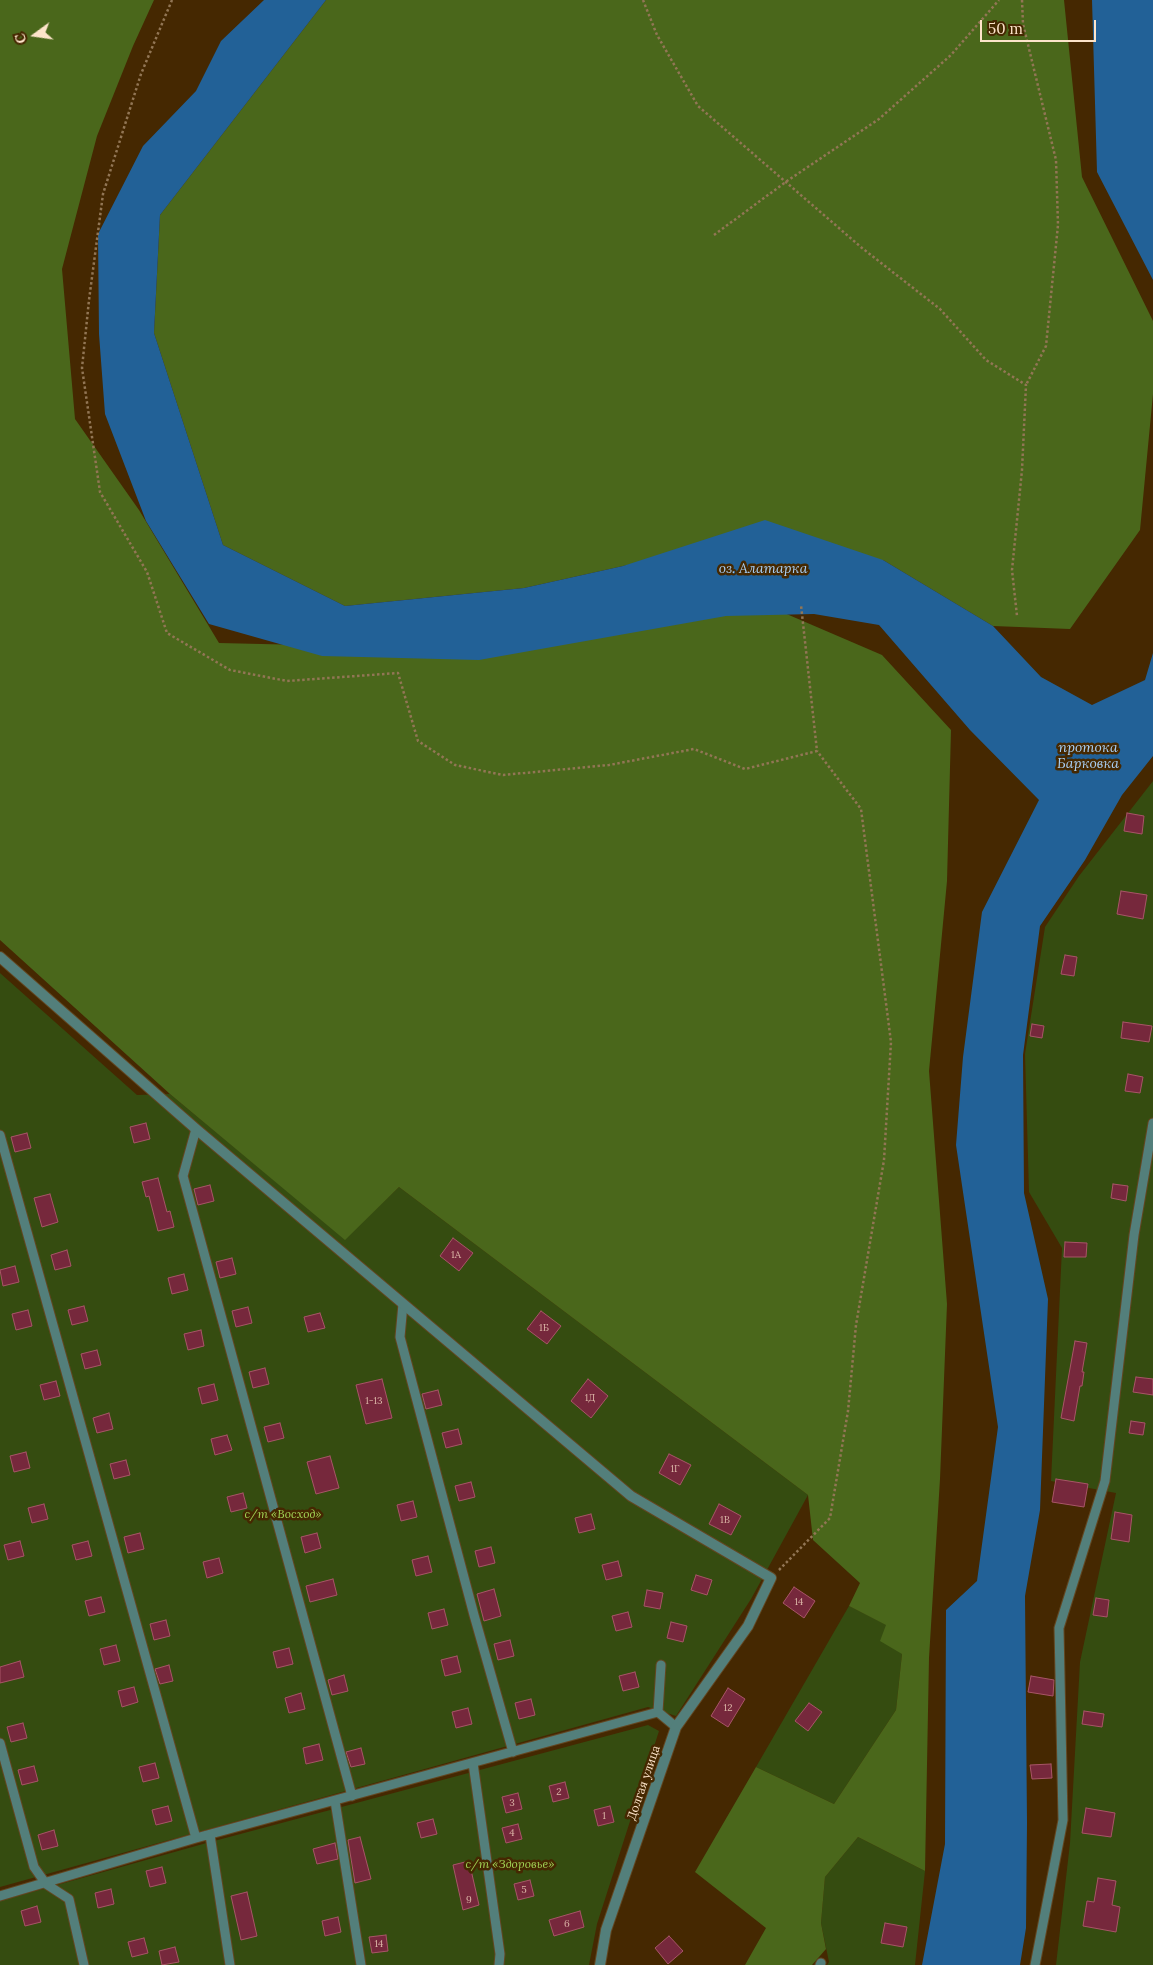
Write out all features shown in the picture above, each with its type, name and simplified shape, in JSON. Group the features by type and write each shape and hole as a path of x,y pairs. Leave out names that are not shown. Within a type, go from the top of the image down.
{"street":[{"path":"0,957 196,1129 631,1496 771,1578"},
{"name":"Долгая улица","path":"600,1965 606,1930 676,1727 748,1626 771,1578"}],"lane":[{"path":"1035,1965 1063,1820 1059,1628 1105,1481 1134,1235 1153,1123"},
{"path":"196,1129 183,1176 352,1796"},
{"path":"0,1135 196,1838"},
{"path":"404,1304 400,1337 474,1615 513,1752"},
{"path":"658,1712 661,1665"},
{"path":"0,1896 46,1884 210,1834 658,1712"},
{"path":"658,1712 676,1727"},
{"path":"0,1743 34,1867 46,1884 69,1899 84,1965"},
{"path":"473,1763 500,1954 498,1965"},
{"path":"334,1801 360,1965"},
{"path":"210,1834 230,1965"}],"path":[{"path":"172,0 141,74 103,194 82,368 100,492 147,572 167,633 230,670 287,681 398,673 418,741 455,765 502,775 609,765 694,749 745,769 817,752"},
{"path":"642,0 657,35 698,106 862,248 940,309 986,360 1026,385"},
{"path":"714,235 879,119 951,55 999,0"},
{"path":"1017,616 1012,570 1022,470 1026,385 1046,346 1058,224 1056,160 1023,24 1022,0"},
{"path":"771,1578 830,1518 848,1411 856,1325 884,1160 891,1042 861,809 817,752 801,605"}],"green space":[{"path":"0,0 154,0 133,46 97,136 62,269 75,419 139,510 219,643 389,647 761,603 882,655 951,730 947,881 929,1071 947,1304 940,1479 929,1658 925,1871 858,1837 825,1877 821,1923 826,1949 812,1965 745,1965 766,1928 695,1872 756,1767 834,1804 896,1710 902,1654 880,1641 886,1625 849,1606 860,1583 813,1540 808,1495 399,1187 345,1240 170,1094 0,940"},
{"path":"326,0 1064,0 1082,177 1153,321 1153,394 1140,530 1070,629 993,626 883,560 632,564 524,588 345,606 223,545 154,333 160,215"},
{"path":"1153,781 1153,1965 1056,1965 1070,1843 1080,1662 1116,1493 1051,1481 1062,1248 1029,1192 1025,1054 1045,927 1079,876"},
{"name":"с/т «Восход»","path":"0,973 137,1095 170,1094 345,1239 399,1187 808,1495 751,1599 676,1716 648,1707 0,1887"},
{"path":"849,1606 887,1625 902,1654 896,1710 834,1804 756,1767"},
{"name":"с/т «Здоровье»","path":"648,1725 659,1731 597,1924 589,1965 0,1965 0,1901 203,1844"},
{"path":"858,1837 925,1871 915,1965 827,1965 829,1962 821,1923 825,1877"}],"water":[{"path":"264,0 326,0 160,215 154,333 223,545 345,606 524,588 623,566 765,520 883,560 993,626 1041,677 1092,705 1145,680 1153,653 1153,756 1122,795 1085,860 1040,926 1023,1055 1024,1193 1048,1299 1040,1510 1025,1596 1026,1928 1020,1965 922,1965 945,1844 946,1610 977,1581 998,1427 956,1145 963,1057 982,912 1039,800 970,730 879,625 814,614 726,616 479,660 322,656 209,624 146,521 105,414 99,334 98,234 143,146 196,91 221,41"},
{"path":"1092,0 1153,0 1153,280 1097,172"}],"building":[{"path":"1127,813 1144,816 1142,834 1124,831"},
{"path":"1121,891 1147,895 1143,919 1117,914"},
{"path":"1065,955 1077,957 1074,976 1061,974"},
{"path":"1123,1022 1152,1026 1149,1042 1121,1038"},
{"path":"1032,1024 1044,1026 1042,1038 1030,1036"},
{"path":"1128,1074 1143,1077 1140,1093 1125,1091"},
{"path":"146,1123 150,1139 134,1143 130,1127"},
{"path":"27,1133 31,1148 15,1152 11,1137"},
{"path":"158,1178 167,1212 170,1211 174,1227 158,1231 149,1196 146,1197 142,1182"},
{"path":"1113,1184 1128,1186 1126,1201 1111,1198"},
{"path":"210,1185 214,1201 198,1205 194,1189"},
{"path":"50,1194 58,1222 42,1227 34,1198"},
{"path":"453,1238 473,1253 459,1271 440,1256"},
{"path":"1065,1242 1087,1243 1086,1257 1064,1257"},
{"path":"67,1250 71,1266 55,1270 51,1255"},
{"path":"232,1258 236,1274 220,1278 216,1262"},
{"path":"15,1266 19,1282 3,1286 0,1270"},
{"path":"184,1274 188,1290 172,1294 168,1278"},
{"path":"84,1306 88,1321 72,1325 68,1310"},
{"path":"248,1307 252,1323 236,1327 232,1311"},
{"path":"28,1310 32,1326 16,1330 12,1314"},
{"path":"541,1311 561,1326 547,1344 527,1329"},
{"path":"320,1313 325,1328 308,1332 304,1317"},
{"path":"201,1330 204,1346 188,1350 184,1334"},
{"path":"1075,1341 1087,1343 1082,1372 1084,1372 1082,1386 1080,1386 1074,1421 1061,1418"},
{"path":"97,1350 101,1365 85,1369 81,1354"},
{"path":"265,1368 269,1384 253,1388 249,1372"},
{"path":"1136,1377 1153,1379 1153,1395 1133,1392"},
{"path":"382,1379 392,1418 366,1424 356,1385"},
{"path":"588,1379 608,1396 591,1418 571,1401"},
{"path":"56,1381 60,1396 44,1400 40,1385"},
{"path":"214,1384 218,1400 202,1404 198,1388"},
{"path":"438,1390 442,1405 426,1409 422,1394"},
{"path":"109,1413 113,1429 97,1433 93,1418"},
{"path":"1131,1421 1145,1423 1143,1435 1129,1433"},
{"path":"280,1423 284,1438 268,1442 264,1427"},
{"path":"458,1429 462,1444 446,1448 442,1433"},
{"path":"227,1435 232,1450 215,1455 211,1439"},
{"path":"26,1452 30,1468 14,1472 10,1456"},
{"path":"669,1454 691,1465 680,1485 659,1473"},
{"path":"330,1456 339,1488 316,1494 307,1462"},
{"path":"126,1460 130,1475 114,1479 110,1464"},
{"path":"1056,1479 1088,1484 1084,1507 1052,1502"},
{"path":"471,1482 475,1497 459,1501 455,1486"},
{"path":"243,1493 247,1508 231,1512 227,1497"},
{"path":"413,1501 417,1517 401,1521 397,1505"},
{"path":"44,1504 48,1519 32,1523 28,1508"},
{"path":"719,1504 741,1516 731,1535 709,1524"},
{"path":"1115,1512 1132,1515 1129,1542 1111,1539"},
{"path":"591,1514 595,1529 579,1533 575,1518"},
{"path":"140,1533 144,1549 128,1553 124,1537"},
{"path":"317,1533 321,1548 305,1553 301,1537"},
{"path":"20,1541 24,1556 8,1560 4,1545"},
{"path":"88,1541 92,1556 76,1560 72,1545"},
{"path":"491,1547 495,1563 479,1567 475,1551"},
{"path":"428,1556 432,1572 416,1576 412,1560"},
{"path":"219,1558 223,1573 207,1578 203,1562"},
{"path":"618,1561 622,1576 606,1580 602,1565"},
{"path":"696,1575 712,1580 707,1595 691,1590"},
{"path":"333,1579 337,1595 310,1602 306,1586"},
{"path":"794,1587 815,1601 804,1618 783,1603"},
{"path":"494,1589 501,1616 484,1621 477,1594"},
{"path":"647,1590 663,1593 660,1609 644,1606"},
{"path":"101,1597 105,1612 89,1616 85,1601"},
{"path":"1096,1598 1109,1600 1107,1617 1093,1615"},
{"path":"444,1609 448,1625 432,1629 428,1613"},
{"path":"628,1612 632,1627 616,1631 612,1616"},
{"path":"166,1620 170,1636 154,1640 150,1624"},
{"path":"671,1622 687,1626 683,1642 667,1638"},
{"path":"510,1640 514,1656 498,1660 494,1644"},
{"path":"116,1645 120,1661 104,1665 100,1649"},
{"path":"289,1648 293,1664 277,1668 273,1652"},
{"path":"457,1656 461,1672 445,1676 441,1660"},
{"path":"20,1661 24,1677 0,1683 0,1667"},
{"path":"169,1665 173,1681 160,1684 155,1669"},
{"path":"635,1672 639,1687 623,1691 619,1676"},
{"path":"344,1675 348,1691 332,1695 328,1680"},
{"path":"1031,1676 1054,1680 1053,1696 1028,1692"},
{"path":"134,1687 138,1702 122,1707 118,1691"},
{"path":"728,1688 745,1699 728,1727 711,1716"},
{"path":"301,1693 305,1709 289,1713 285,1698"},
{"path":"531,1699 535,1715 519,1719 515,1703"},
{"path":"809,1703 822,1712 808,1731 795,1721"},
{"path":"468,1708 472,1724 456,1728 452,1712"},
{"path":"1084,1711 1104,1714 1102,1727 1082,1724"},
{"path":"23,1723 27,1738 11,1742 7,1727"},
{"path":"319,1744 323,1760 306,1764 303,1748"},
{"path":"361,1748 365,1764 351,1767 346,1752"},
{"path":"155,1763 159,1778 143,1782 139,1767"},
{"path":"1051,1764 1052,1778 1032,1779 1030,1765"},
{"path":"34,1766 38,1781 22,1785 18,1770"},
{"path":"565,1782 569,1798 553,1802 549,1786"},
{"path":"518,1793 522,1809 506,1813 502,1797"},
{"path":"168,1806 172,1821 156,1825 152,1810"},
{"path":"610,1806 614,1822 598,1826 594,1810"},
{"path":"1086,1808 1115,1813 1111,1837 1082,1833"},
{"path":"433,1819 437,1834 421,1838 417,1823"},
{"path":"518,1824 522,1839 506,1843 502,1828"},
{"path":"54,1830 58,1846 42,1850 38,1835"},
{"path":"360,1837 371,1879 355,1883 348,1840"},
{"path":"335,1843 338,1859 317,1864 313,1849"},
{"path":"469,1861 479,1905 463,1910 453,1865"},
{"path":"162,1867 166,1883 150,1887 146,1871"},
{"path":"1098,1878 1116,1881 1112,1905 1120,1907 1116,1932 1083,1926 1087,1901 1094,1902"},
{"path":"530,1880 534,1896 518,1900 514,1884"},
{"path":"111,1889 114,1904 98,1908 95,1893"},
{"path":"247,1892 257,1936 241,1940 231,1896"},
{"path":"37,1906 41,1922 25,1926 21,1911"},
{"path":"580,1911 584,1927 554,1936 549,1920"},
{"path":"338,1917 341,1932 325,1936 322,1921"},
{"path":"885,1923 907,1927 903,1947 881,1943"},
{"path":"386,1935 388,1951 372,1953 369,1937"},
{"path":"669,1936 683,1951 668,1964 655,1948"},
{"path":"144,1938 148,1953 132,1957 128,1942"},
{"path":"175,1947 179,1962 162,1965 159,1951"}],"water label":[{"name":"оз. Алатарка","path":"763,569"},
{"name":"протока Барковка","path":"1088,756"}]}
